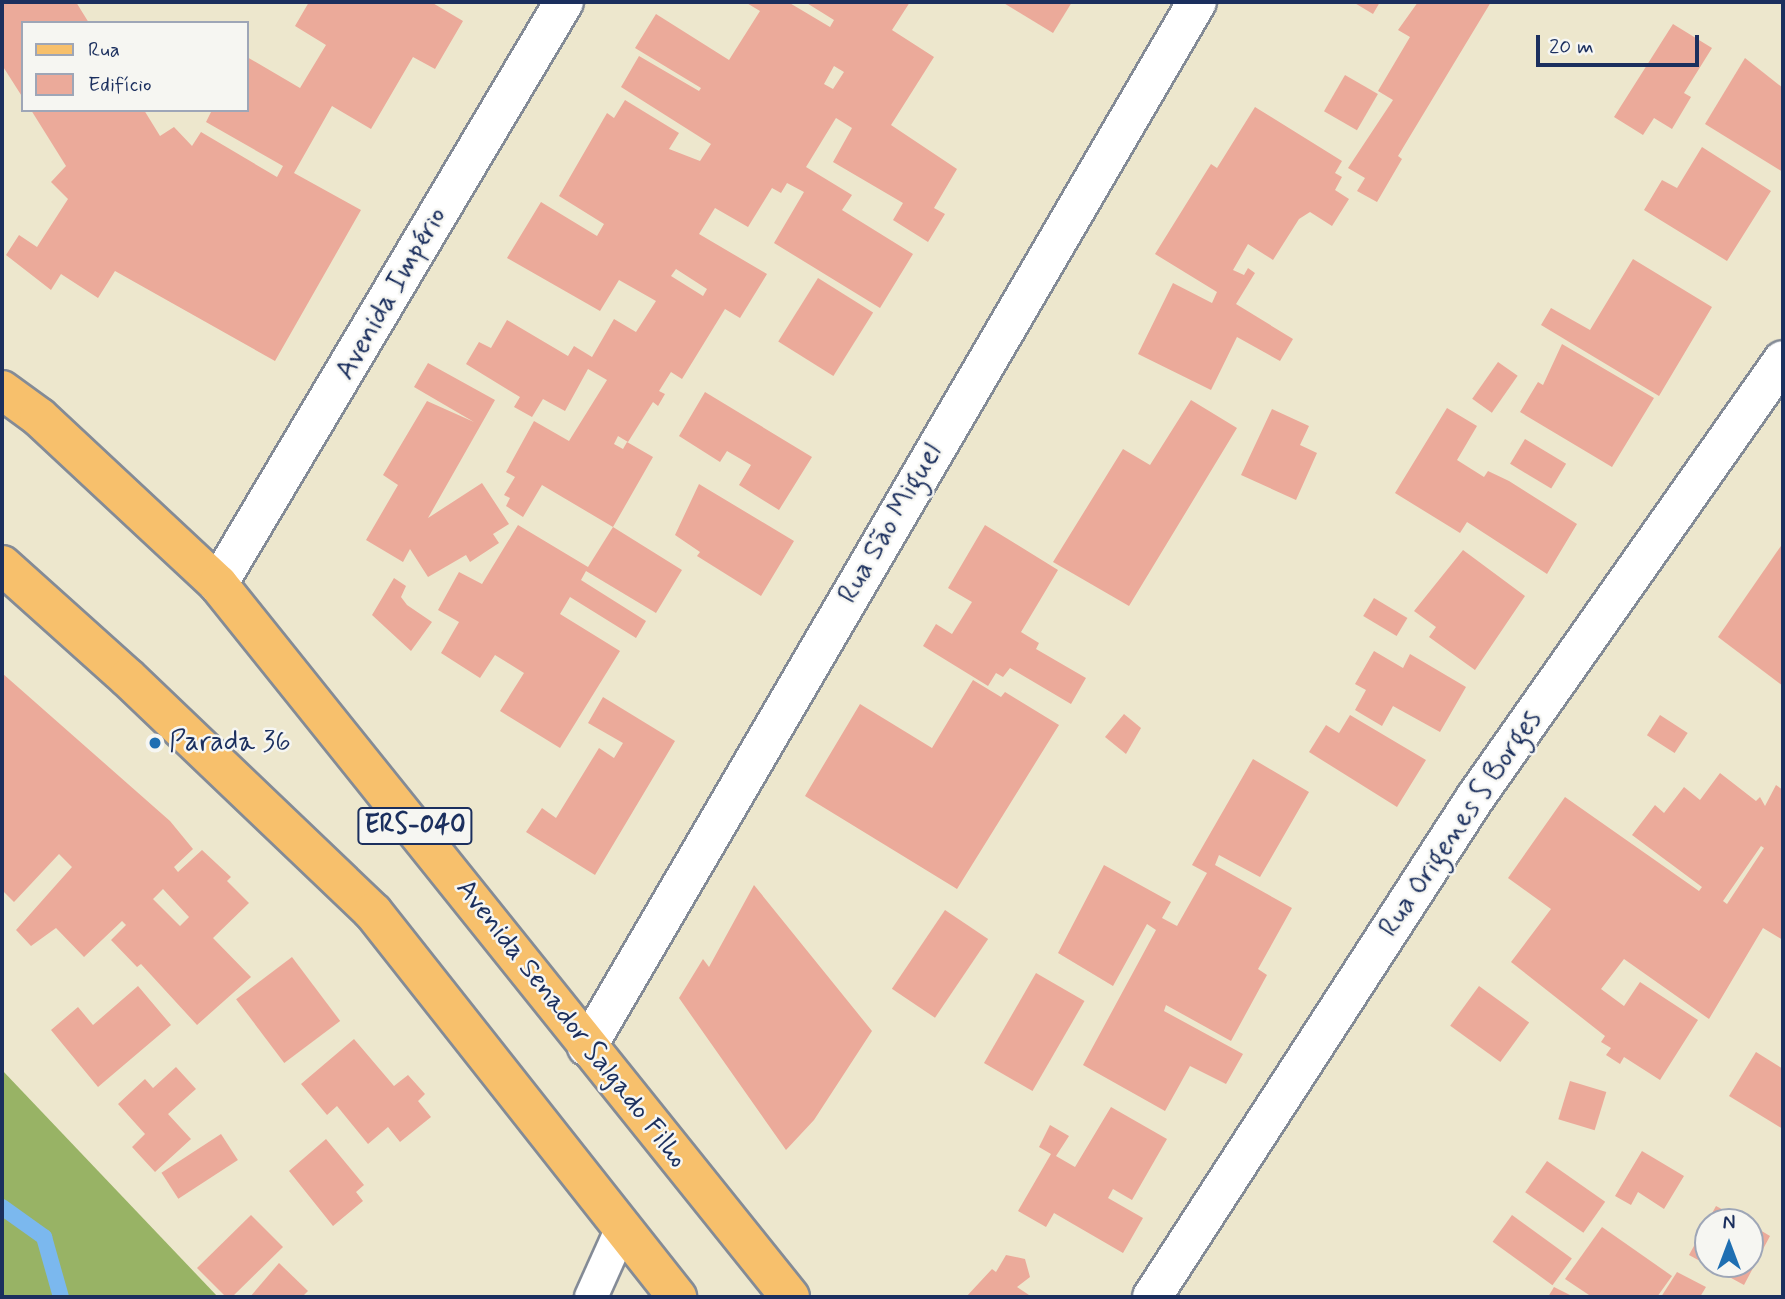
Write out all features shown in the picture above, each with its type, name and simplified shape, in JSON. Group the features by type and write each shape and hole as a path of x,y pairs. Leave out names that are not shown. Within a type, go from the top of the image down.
{"main road":[{"name":"Avenida Senador Salgado Filho","path":"2,390 39,417 218,584 790,1297"},
{"name":"ERS-040","path":"2,565 128,678 373,912 677,1297"}],"street":[{"name":"Avenida Império","path":"218,584 564,2"},
{"name":"Rua São Miguel","path":"587,1047 1197,2"},
{"name":"Rua Origenes S Borges","path":"1152,1297 1475,798 1783,360"}],"lane":[{"path":"591,1297 622,1227"}],"green space":[{"path":"2,1070 218,1297 2,1297"}],"building":[{"path":"2,2 76,2 88,21 21,21 21,95 2,65"},
{"path":"309,2 431,2 463,21 435,69 413,57 371,129 332,106 294,173 361,210 275,361 115,271 98,298 61,274 51,290 6,255 19,235 37,247 68,199 51,182 66,166 32,112 145,112 160,136 174,127 192,146 201,132 277,177 283,166 206,122 211,112 248,112 248,58 300,88 326,45 295,26"},
{"path":"745,2 788,2 830,27 834,20 805,2 910,2 892,30 934,57 891,125 957,169 934,208 945,214 928,242 893,220 903,203 833,162 852,128 836,118 806,167 852,195 842,210 913,254 880,308 774,243 804,192 787,183 781,193 772,188 748,227 715,208 699,234 767,274 740,318 725,309 682,379 671,372 659,391 665,394 658,406 653,402 628,442 618,436 614,444 623,449 627,442 653,457 613,527 542,485 523,517 506,506 510,498 504,495 515,477 506,472 534,421 569,441 607,380 588,369 565,411 543,399 532,417 514,407 520,397 466,364 479,342 491,348 507,320 568,356 574,346 592,357 614,319 636,332 656,301 619,280 600,311 507,258 541,202 597,236 604,224 559,196 607,113 614,118 625,100 679,133 669,149 700,161 711,144 621,87 639,56 699,91 701,88 635,48 656,14 729,60 760,11","holes":["834,66 844,72 833,89 824,84","676,269 707,289 703,296 671,276"]},
{"path":"1002,2 1072,2 1053,33"},
{"path":"1353,2 1380,2 1373,14"},
{"path":"1418,2 1491,2 1398,156 1402,159 1377,202 1357,191 1365,178 1348,168 1393,100 1378,91 1410,37 1398,30"},
{"path":"1673,24 1712,48 1684,93 1691,97 1672,129 1654,118 1643,135 1614,117"},
{"path":"1745,58 1783,88 1783,172 1705,124"},
{"path":"1345,75 1378,94 1357,130 1324,111"},
{"path":"1255,107 1342,161 1335,173 1342,177 1335,190 1349,199 1332,226 1310,212 1299,219 1273,260 1248,244 1233,270 1244,275 1248,268 1255,273 1236,304 1293,339 1280,361 1237,337 1211,390 1138,354 1173,283 1212,303 1217,292 1155,254 1211,164 1217,168"},
{"path":"1702,147 1771,191 1727,261 1644,210 1662,180 1677,188"},
{"path":"1633,259 1712,307 1659,396 1541,325 1551,308 1590,330"},
{"path":"818,278 873,312 833,376 778,342"},
{"path":"1562,344 1654,398 1612,467 1520,412 1538,382 1543,385"},
{"path":"1498,362 1518,376 1492,413 1472,399"},
{"path":"428,363 495,400 428,518 482,483 509,524 493,534 499,543 470,562 466,555 428,577 410,549 403,562 366,540 398,485 383,475 427,401 474,422 414,387"},
{"path":"705,392 812,457 779,510 739,485 751,465 727,451 720,462 679,436"},
{"path":"1191,400 1237,428 1129,606 1053,562 1123,449 1150,465"},
{"path":"1447,408 1477,426 1457,460 1484,477 1488,471 1509,481 1577,524 1547,574 1467,522 1460,533 1395,493"},
{"path":"1272,409 1309,426 1300,445 1317,453 1296,500 1241,475"},
{"path":"1525,439 1566,464 1551,489 1510,464"},
{"path":"699,484 794,541 761,596 697,556 700,552 675,535"},
{"path":"518,525 588,567 613,527 682,570 656,613 586,571 581,580 646,621 636,638 570,597 560,614 620,651 560,748 500,711 524,673 495,655 480,678 441,653 459,622 438,610 459,572 482,584"},
{"path":"985,525 1058,570 1021,632 1039,643 1036,649 1086,678 1071,704 1010,668 1003,677 996,673 988,686 923,646 936,624 952,634 972,602 948,588"},
{"path":"1783,543 1783,686 1718,637"},
{"path":"1463,550 1525,596 1475,670 1429,637 1436,627 1414,611"},
{"path":"394,578 406,586 401,597 407,605 432,622 411,651 372,615"},
{"path":"1374,598 1407,618 1397,636 1363,616"},
{"path":"1374,651 1403,668 1410,654 1466,687 1440,732 1393,706 1382,726 1355,710 1366,690 1355,684"},
{"path":"2,673 170,821 193,849 174,867 178,872 202,850 231,877 227,881 249,903 213,938 251,977 197,1025 141,964 137,967 111,940 126,925 122,921 84,957 56,928 31,946 16,930 72,867 59,854 14,902 2,890","holes":["163,889 189,917 180,926 153,899"]},
{"path":"973,680 1001,697 1005,692 1059,725 957,889 805,796 860,704 932,748"},
{"path":"603,697 675,741 595,875 526,832 542,808 556,818 599,748 614,758 623,743 588,723"},
{"path":"1124,714 1141,728 1126,754 1105,737"},
{"path":"1350,715 1426,760 1397,807 1309,752 1326,725 1339,733"},
{"path":"1660,715 1688,733 1675,753 1647,735"},
{"path":"1253,759 1309,792 1260,877 1219,855 1215,865 1292,908 1258,969 1267,975 1231,1041 1166,1005 1164,1011 1243,1054 1226,1084 1190,1066 1165,1111 1083,1065 1156,930 1147,924 1113,986 1058,953 1104,865 1171,902 1162,918 1177,926 1207,873 1192,865"},
{"path":"1720,773 1756,801 1760,797 1765,806 1776,785 1783,790 1783,940 1763,928 1709,1019 1624,959 1601,989 1624,1006 1640,982 1698,1020 1660,1080 1624,1057 1620,1064 1606,1055 1611,1048 1601,1042 1605,1036 1511,962 1551,909 1508,878 1565,797 1699,891 1702,887 1632,835 1655,805 1664,813 1684,787 1700,800","holes":["1761,846 1764,848 1727,904 1723,901"]},
{"path":"754,885 872,1031 814,1120 786,1150 679,998 703,959 709,967"},
{"path":"945,910 988,939 935,1018 892,989"},
{"path":"292,957 340,1021 284,1063 236,999"},
{"path":"1036,973 1084,1001 1032,1091 984,1063"},
{"path":"138,986 171,1025 98,1087 51,1030 78,1007 93,1025"},
{"path":"1479,986 1529,1022 1500,1062 1450,1026"},
{"path":"354,1039 394,1086 408,1075 425,1094 418,1101 431,1117 400,1142 388,1127 368,1144 337,1106 327,1115 301,1084"},
{"path":"1756,1052 1783,1069 1783,1129 1729,1096"},
{"path":"176,1067 196,1089 168,1114 191,1139 155,1172 132,1147 145,1134 118,1104 145,1079 153,1088"},
{"path":"1570,1081 1606,1092 1595,1130 1558,1119"},
{"path":"1111,1107 1167,1139 1132,1200 1113,1189 1108,1198 1143,1218 1123,1253 1054,1213 1046,1227 1018,1211 1051,1154 1039,1147 1050,1125 1069,1136 1056,1156 1075,1167"},
{"path":"221,1134 238,1160 178,1199 161,1173"},
{"path":"326,1139 364,1185 356,1192 363,1201 333,1226 289,1171"},
{"path":"1642,1151 1684,1176 1664,1209 1638,1192 1631,1205 1615,1196"},
{"path":"1547,1161 1605,1202 1583,1233 1525,1192"},
{"path":"251,1215 283,1247 232,1297 226,1297 197,1268"},
{"path":"1512,1215 1572,1258 1552,1285 1493,1242"},
{"path":"1602,1227 1672,1276 1657,1297 1592,1297 1565,1279"},
{"path":"1764,1232 1770,1236 1764,1247"},
{"path":"1006,1255 1025,1259 1030,1277 1017,1287 1032,1297 966,1297 992,1269 996,1272"},
{"path":"279,1263 308,1291 302,1297 250,1297"},
{"path":"1677,1272 1706,1287 1700,1297 1661,1297"},
{"path":"1731,1278 1748,1278 1744,1285"},
{"path":"1554,1287 1574,1297 1548,1297"}],"waterway":[{"path":"2,1207 44,1237 61,1297"}],"place":[{"name":"Parada 36","path":"155,743"}]}
